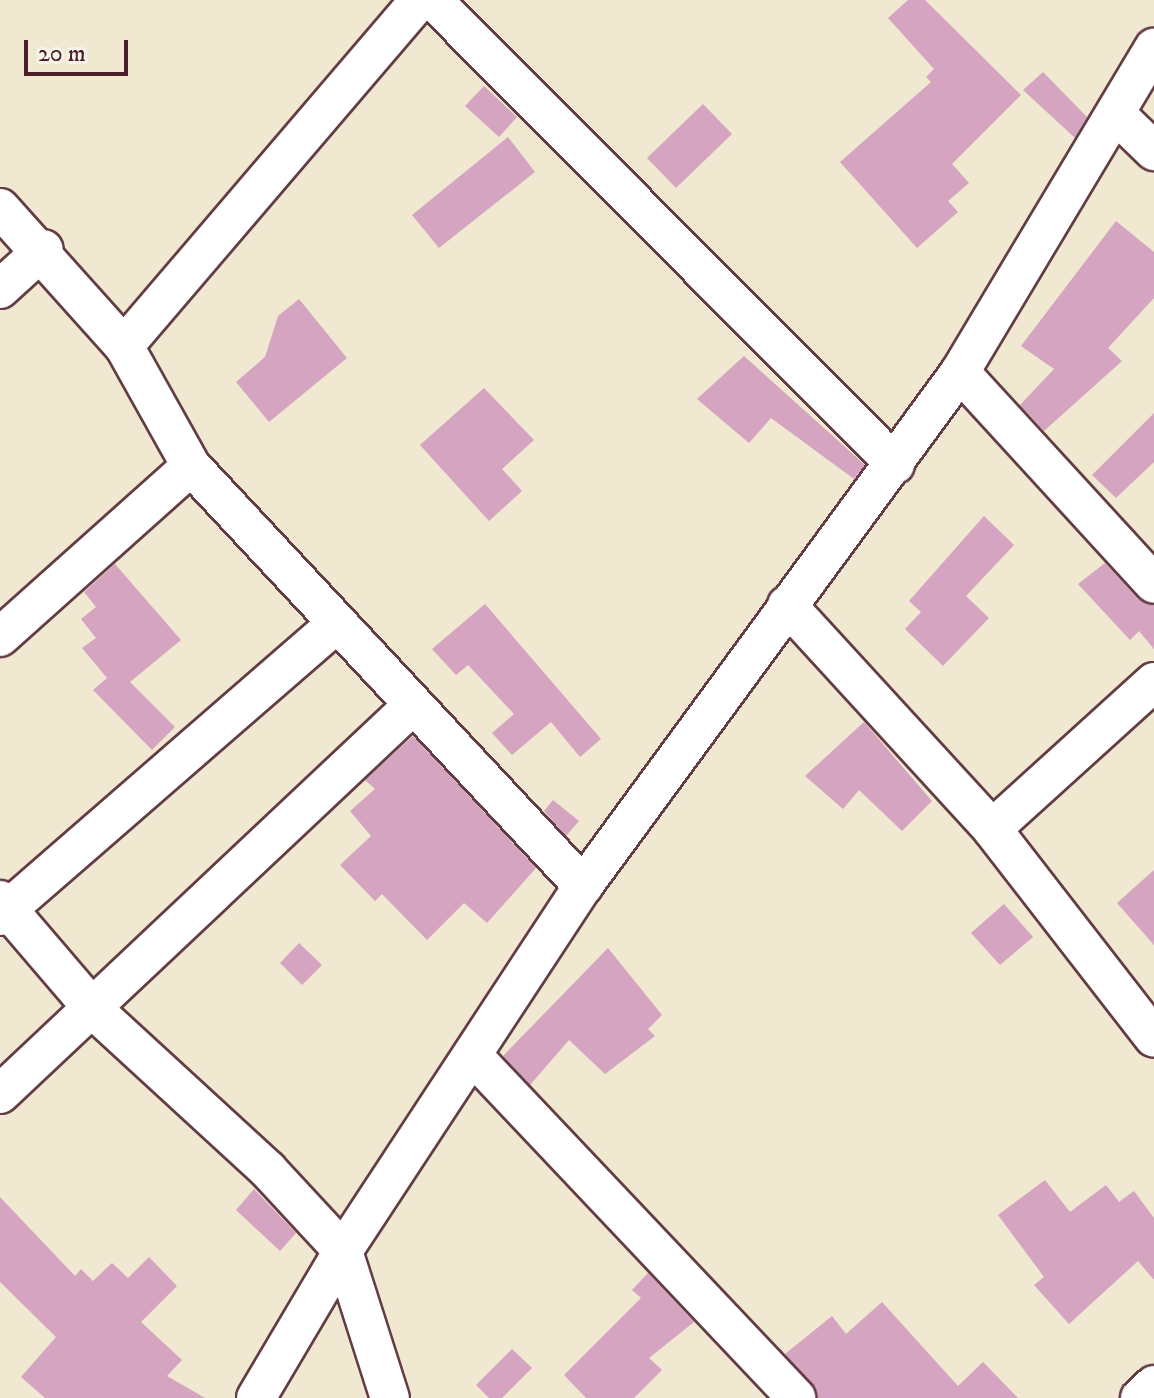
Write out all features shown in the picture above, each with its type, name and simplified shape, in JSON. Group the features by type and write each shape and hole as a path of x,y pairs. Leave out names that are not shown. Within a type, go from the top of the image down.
{"street":[{"path":"124,346 419,0"},
{"path":"433,0 895,464"},
{"path":"256,1398 343,1251 474,1057 583,886 960,372 1119,117 1154,48"},
{"path":"1119,117 1154,151"},
{"path":"0,208 44,249 124,346 191,466 583,886"},
{"path":"0,289 44,249"},
{"path":"960,372 1154,584"},
{"path":"0,637 191,466"},
{"path":"787,605 992,829 1154,1038"},
{"path":"336,624 3,908 94,1010 268,1170 343,1251 390,1398"},
{"path":"992,829 1154,682"},
{"path":"0,1094 94,1010 412,706"},
{"path":"474,1057 796,1398"},
{"path":"1140,1398 1154,1385"}],"building":[{"path":"908,0 925,0 1021,95 952,164 969,183 948,201 958,212 917,248 840,162 931,82 926,77 934,69 888,18"},
{"path":"1043,72 1087,117 1075,138 1023,90"},
{"path":"484,86 517,117 499,137 465,106"},
{"path":"703,104 732,134 676,188 647,158"},
{"path":"508,137 535,172 439,248 412,215"},
{"path":"1116,221 1154,252 1154,298 1108,348 1122,361 1044,431 1020,405 1054,369 1021,346"},
{"path":"299,299 347,358 269,422 236,382 265,357 278,316"},
{"path":"744,356 865,465 854,479 771,418 749,443 697,399"},
{"path":"484,388 534,440 502,469 522,491 489,521 420,445"},
{"path":"1154,413 1154,462 1116,498 1092,475"},
{"path":"984,516 1014,545 966,596 989,618 943,666 905,629 921,612 909,601"},
{"path":"1105,563 1138,599 1154,605 1154,649 1139,631 1130,640 1078,584"},
{"path":"115,564 181,640 130,682 175,727 152,750 93,690 107,678 82,648 96,638 81,619 96,607 84,592"},
{"path":"485,604 601,739 580,757 551,722 512,755 492,733 514,714 468,665 456,675 432,649"},
{"path":"864,722 932,801 902,831 859,790 843,809 805,776"},
{"path":"413,736 536,868 487,923 464,903 427,940 382,894 375,901 340,865 371,836 350,811 375,789 365,780"},
{"path":"553,800 579,821 566,836 544,811"},
{"path":"1154,870 1154,945 1117,903"},
{"path":"1004,904 1033,937 1000,965 971,933"},
{"path":"299,943 322,965 302,985 280,963"},
{"path":"608,948 662,1015 648,1029 655,1036 605,1074 569,1040 530,1085 503,1056"},
{"path":"1045,1180 1070,1212 1106,1185 1119,1202 1134,1191 1154,1218 1154,1280 1138,1261 1069,1324 1034,1285 1044,1277 998,1215"},
{"path":"254,1189 296,1233 280,1251 236,1210"},
{"path":"0,1197 75,1276 81,1269 93,1281 112,1263 128,1278 149,1257 177,1286 141,1322 182,1360 167,1376 205,1398 45,1398 21,1377 56,1337 0,1282"},
{"path":"648,1273 694,1322 649,1358 662,1370 634,1398 586,1398 564,1375 641,1298 632,1290"},
{"path":"882,1302 958,1386 983,1362 1018,1398 817,1398 785,1354 832,1316 846,1334"},
{"path":"512,1349 532,1368 502,1398 489,1398 476,1385"}]}
